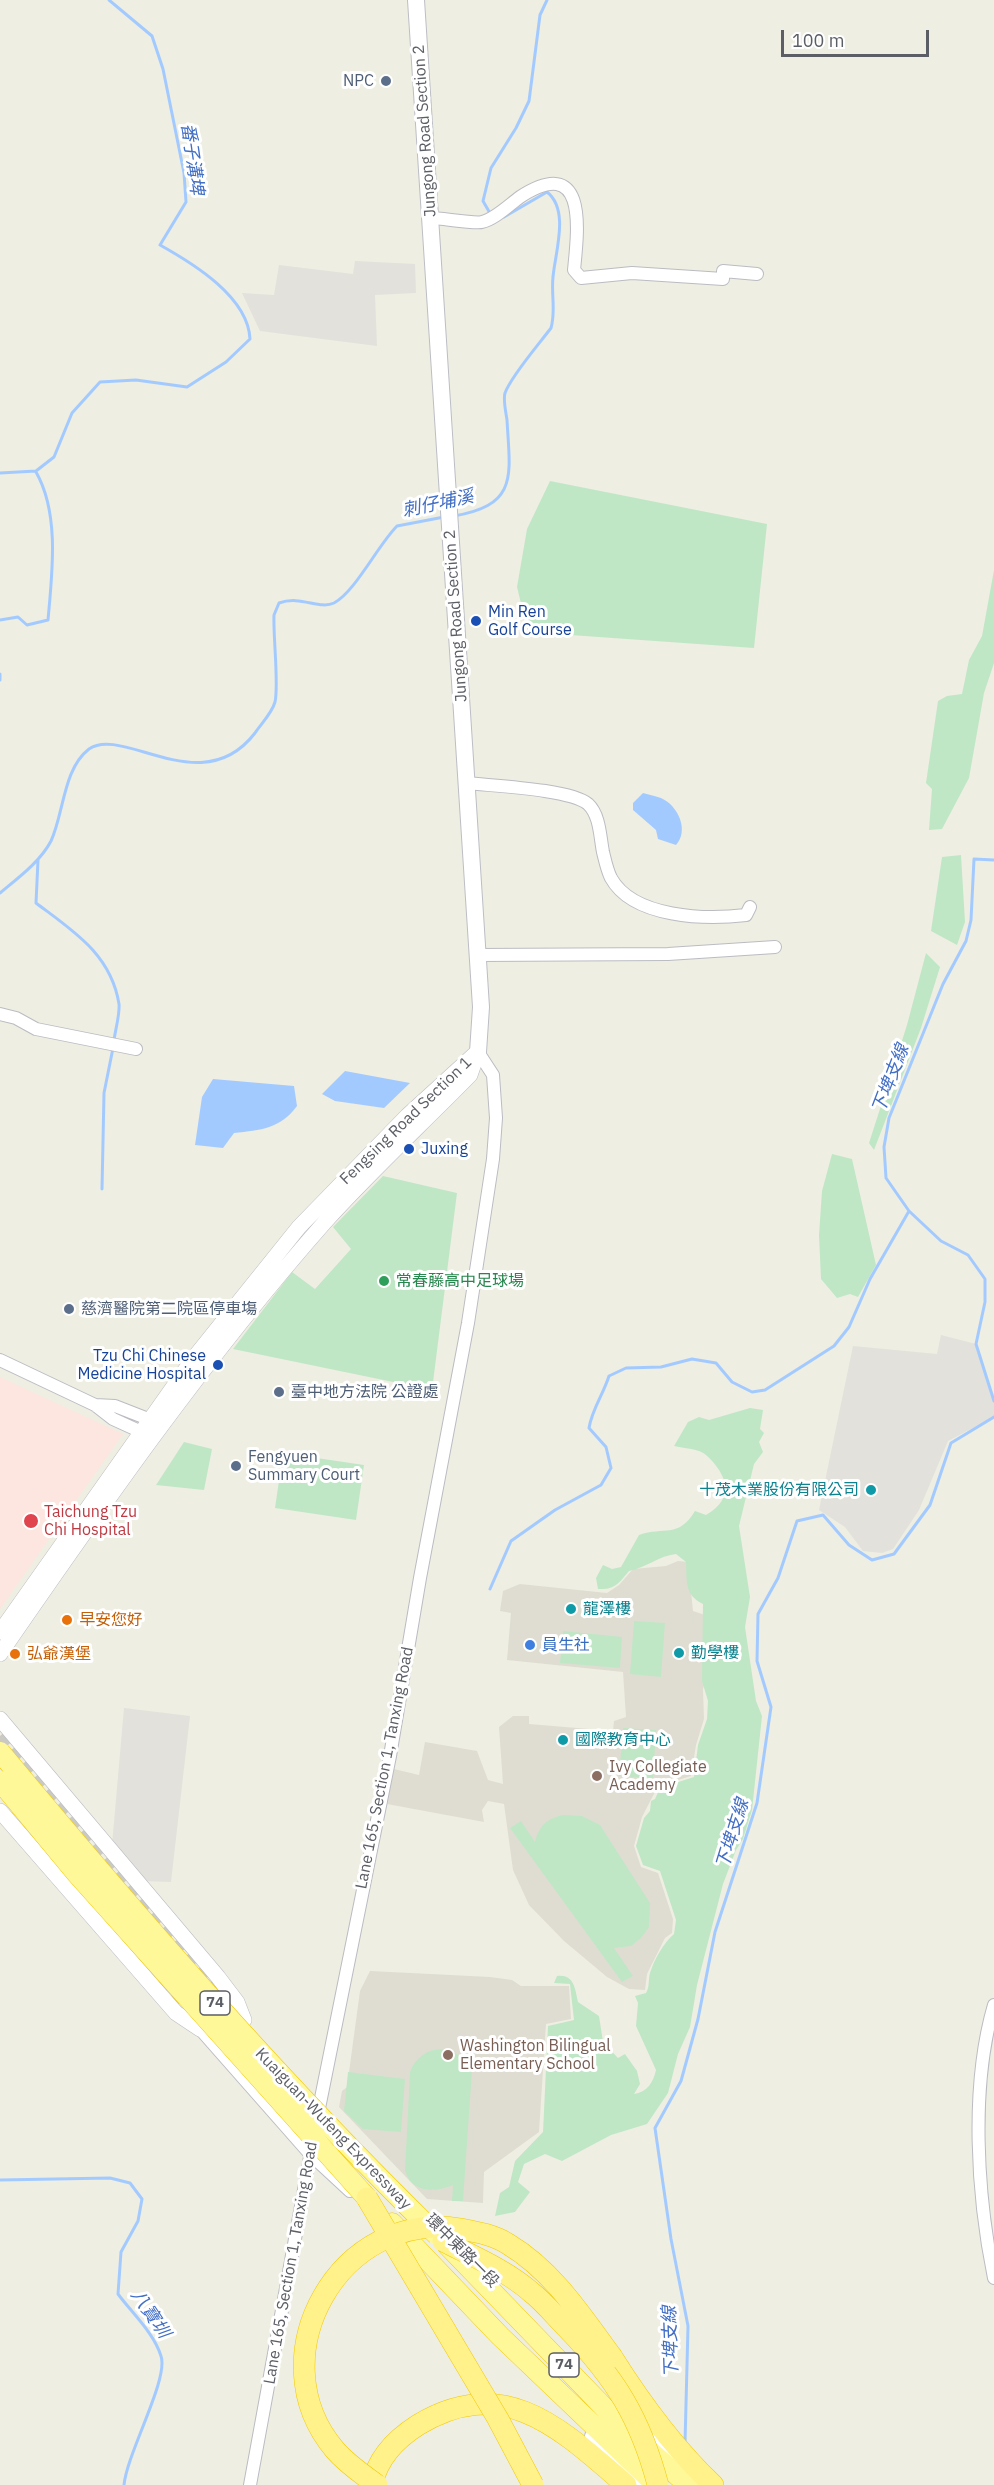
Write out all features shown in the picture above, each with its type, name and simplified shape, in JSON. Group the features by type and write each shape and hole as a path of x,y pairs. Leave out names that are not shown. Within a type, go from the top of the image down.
{"highway":[{"name":"Kuaiguan-Wufeng Expressway","path":"0,1752 113,1888 350,2151 443,2241 623,2427 688,2485"},
{"name":"Kuaiguan-Wufeng Expressway","path":"0,1781 84,1883 367,2198 500,2336 657,2485"},
{"path":"367,2198 498,2419 533,2485"},
{"path":"377,2485 334,2449 321,2428 307,2392 304,2360 306,2339 321,2298 352,2259 374,2244 407,2229 449,2227 479,2232 506,2242 551,2277 647,2409 688,2460 713,2485"},
{"path":"443,2241 500,2271 531,2291 586,2348 614,2382 636,2418 657,2485"},
{"path":"372,2485 386,2451 407,2432 431,2417 455,2408 483,2402 522,2410 546,2422 579,2444 626,2485"}],"main road":[{"name":"Jungong Road Section 2","path":"416,0 478,955 481,1007 478,1052"}],"street":[{"path":"431,218 481,223 535,188 554,186 564,188 572,194 578,211 579,227 574,270 581,278 632,273 723,279 723,271 757,274"},
{"path":"467,783 564,795 588,804 595,814 610,876 633,899 652,909 675,916 735,916 746,915 750,906"},
{"path":"478,955 668,954 775,947"},
{"path":"0,1014 16,1018 36,1029 136,1049"},
{"name":"Fengsing Road Section 1","path":"0,1654 153,1429 193,1359 299,1227 407,1116 478,1052"},
{"name":"Lane 165, Section 1, Tanxing Road","path":"250,2485 310,2154 390,1755 420,1578 466,1335 493,1159 496,1118 493,1075 478,1052"},
{"path":"0,1360 95,1405 115,1406 153,1429"},
{"name":"Fengsing Road Section 1","path":"0,1632 118,1463 153,1429"},
{"path":"0,1719 218,1977 237,2002 244,2020"},
{"path":"0,1811 176,2013 200,2029 310,2154 371,2212 639,2485"},
{"name":"環中東路一段","path":"230,2004 320,2103 615,2407 705,2485"},
{"path":"994,2005 989,2020 980,2093 979,2158 985,2236 994,2278"}],"shaded area":[{"path":"355,261 415,264 416,293 375,295 377,346 260,331 242,293 274,295 279,265 353,274"},
{"name":"十茂木業股份有限公司","path":"941,1335 976,1344 994,1400 994,1417 948,1441 919,1510 893,1549 882,1553 863,1551 845,1527 819,1510 853,1346 937,1354"},
{"name":"Taichung Tzu Chi Hospital","path":"0,1377 123,1434 0,1609"},
{"name":"Ivy Collegiate Academy","path":"678,1561 688,1562 693,1611 708,1616 706,1680 703,1689 704,1719 696,1745 691,1776 658,1786 642,1817 634,1846 641,1867 658,1873 673,1919 672,1933 665,1938 647,1974 645,1990 629,1989 607,1977 564,1941 529,1905 513,1870 504,1804 488,1801 482,1810 484,1822 387,1804 394,1769 419,1775 425,1742 477,1751 488,1780 503,1784 499,1727 513,1716 529,1716 529,1724 613,1731 614,1721 626,1717 623,1672 507,1660 511,1613 500,1611 503,1591 520,1584 607,1593 619,1585 633,1569 666,1566"},
{"path":"124,1708 190,1716 171,1882 143,1881 112,1845"},
{"name":"Washington Bilingual Elementary School","path":"370,1971 490,1977 512,1980 521,1986 569,1986 571,2019 546,2024 539,2132 484,2172 483,2203 427,2199 339,2107 342,2091 347,2087 360,1991"}],"green space":[{"path":"550,481 767,524 754,648 528,632 517,587 527,529"},
{"path":"994,570 994,663 984,693 969,778 942,829 929,830 932,789 926,783 938,701 947,696 962,694 969,660 982,636"},
{"path":"961,855 965,922 957,945 931,931 942,857"},
{"path":"926,953 940,967 921,1028 874,1150 869,1143 907,1025"},
{"path":"832,1154 852,1159 876,1265 858,1297 850,1294 837,1298 821,1279 819,1235 822,1191"},
{"name":"常春藤高中足球場","path":"383,1176 457,1193 432,1390 233,1349 292,1272 315,1289 351,1249 333,1227"},
{"path":"750,1408 763,1410 760,1429 764,1433 759,1442 763,1452 754,1464 739,1526 750,1597 745,1627 756,1701 762,1716 752,1810 743,1839 736,1850 723,1884 697,1985 690,2027 678,2054 668,2093 647,2124 611,2135 562,2161 545,2154 524,2164 518,2182 530,2192 515,2212 495,2216 500,2193 509,2187 515,2161 543,2132 548,2026 574,2020 570,1984 554,1983 557,1976 567,1977 573,1983 578,2002 599,2016 603,2042 618,2058 625,2054 637,2071 640,2084 634,2094 646,2089 655,2075 656,2070 636,2026 638,2003 635,1996 646,1993 652,1968 663,1946 674,1934 676,1920 660,1871 643,1865 636,1846 644,1818 650,1811 651,1801 655,1799 660,1788 694,1777 698,1745 707,1719 708,1701 702,1681 703,1604 692,1596 687,1581 686,1562 676,1554 629,1571 613,1587 598,1589 596,1578 603,1565 612,1569 621,1567 639,1535 676,1529 689,1520 695,1511 706,1515 722,1501 725,1486 713,1462 696,1450 674,1446 688,1422 699,1417 709,1420"},
{"path":"184,1442 212,1449 204,1490 156,1485"},
{"path":"283,1453 364,1465 356,1520 275,1508"},
{"path":"634,1621 665,1623 661,1677 630,1674"},
{"path":"563,1631 622,1637 620,1668 560,1663"},
{"path":"623,1728 656,1730 653,1778 619,1776"},
{"path":"564,1815 582,1816 600,1825 650,1903 649,1927 641,1938 631,1946 614,1948 633,1976 622,1982 510,1828 521,1821 535,1842 539,1831 545,1824 553,1818"},
{"path":"463,2041 474,2041 463,2201 452,2201 453,2185 439,2189 424,2189 412,2183 405,2170 410,2072 419,2058 432,2050 447,2050 462,2058"},
{"path":"348,2072 405,2079 401,2132 363,2129 344,2111"}],"water":[{"path":"643,793 661,798 677,813 682,833 676,845 658,839 656,830 633,810 633,803"},
{"path":"345,1071 410,1083 384,1108 335,1101 322,1094"},
{"path":"213,1079 294,1086 297,1106 291,1114 277,1124 234,1133 223,1148 195,1145 202,1097"}],"waterway":[{"name":"番子溝埤","path":"0,473 36,471 54,457 72,413 100,382 136,380 187,387 226,362 250,339 247,324 240,309 230,296 203,272 160,245 186,202 184,173 163,69 152,36 109,0"},
{"name":"刺仔埔溪","path":"491,215 483,201 491,168 516,128 529,101 540,15 547,0"},
{"name":"刺仔埔溪","path":"454,516 475,511 490,504 500,495 506,484 509,457 505,393 519,369 551,328 554,267 560,220 554,200 547,192 504,217"},
{"path":"0,620 18,617 27,625 48,620 52,564 51,525 49,506 36,472"},
{"name":"刺仔埔溪","path":"0,893 41,856 51,841 69,780 80,758 89,749 104,744 122,746 188,762 211,761 234,753 255,733 274,706 276,684 274,615 279,603 287,601 322,605 334,603 350,589 397,526 444,517"},
{"path":"0,674 0,680"},
{"name":"下埤支線","path":"994,860 974,859 971,920 966,941 943,984 889,1118 884,1147 886,1178 909,1211 941,1241 968,1255 985,1279 985,1302 976,1344 994,1401"},
{"path":"38,860 36,903 88,945 99,957 115,986 119,1008 114,1041"},
{"path":"102,1189 104,1093 113,1048"},
{"path":"490,1589 511,1541 555,1510 601,1485 611,1468 606,1447 589,1428 609,1376 626,1368 661,1367 692,1359 716,1363 732,1382 752,1392 765,1390 834,1346 849,1327 870,1279 909,1211"},
{"name":"下埤支線","path":"685,2443 688,2326 671,2239 655,2128 681,2081 698,2019 715,1932 757,1803 771,1707 757,1661 758,1614 778,1578 797,1521 823,1515 849,1545 872,1560 894,1554 930,1505 951,1443 994,1417"},
{"name":"八寶圳","path":"0,2180 110,2178 130,2183 142,2199 138,2221 121,2252 118,2294 153,2339 161,2356 162,2367 154,2398 132,2455 124,2485"}],"tunnel":[{"path":"0,1736 230,2004"},
{"path":"124,1941 191,2018"}],"place":[{"name":"NPC","path":"386,81"},
{"name":"Min Ren Golf Course","path":"476,621"},
{"name":"Juxing","path":"409,1149"},
{"name":"常春藤高中足球場","path":"384,1281"},
{"name":"慈濟醫院第二院區停車塲","path":"69,1309"},
{"name":"Tzu Chi Chinese Medicine Hospital","path":"218,1365"},
{"name":"臺中地方法院 公證處","path":"279,1392"},
{"name":"Fengyuen Summary Court","path":"236,1466"},
{"name":"十茂木業股份有限公司","path":"871,1490"},
{"name":"Taichung Tzu Chi Hospital","path":"31,1521"},
{"name":"龍澤樓","path":"571,1609"},
{"name":"早安您好","path":"67,1620"},
{"name":"員生社","path":"530,1645"},
{"name":"勤學樓","path":"679,1653"},
{"name":"弘爺漢堡","path":"15,1654"},
{"name":"國際教育中心","path":"563,1740"},
{"name":"Ivy Collegiate Academy","path":"597,1776"},
{"name":"Washington Bilingual Elementary School","path":"448,2055"}]}
